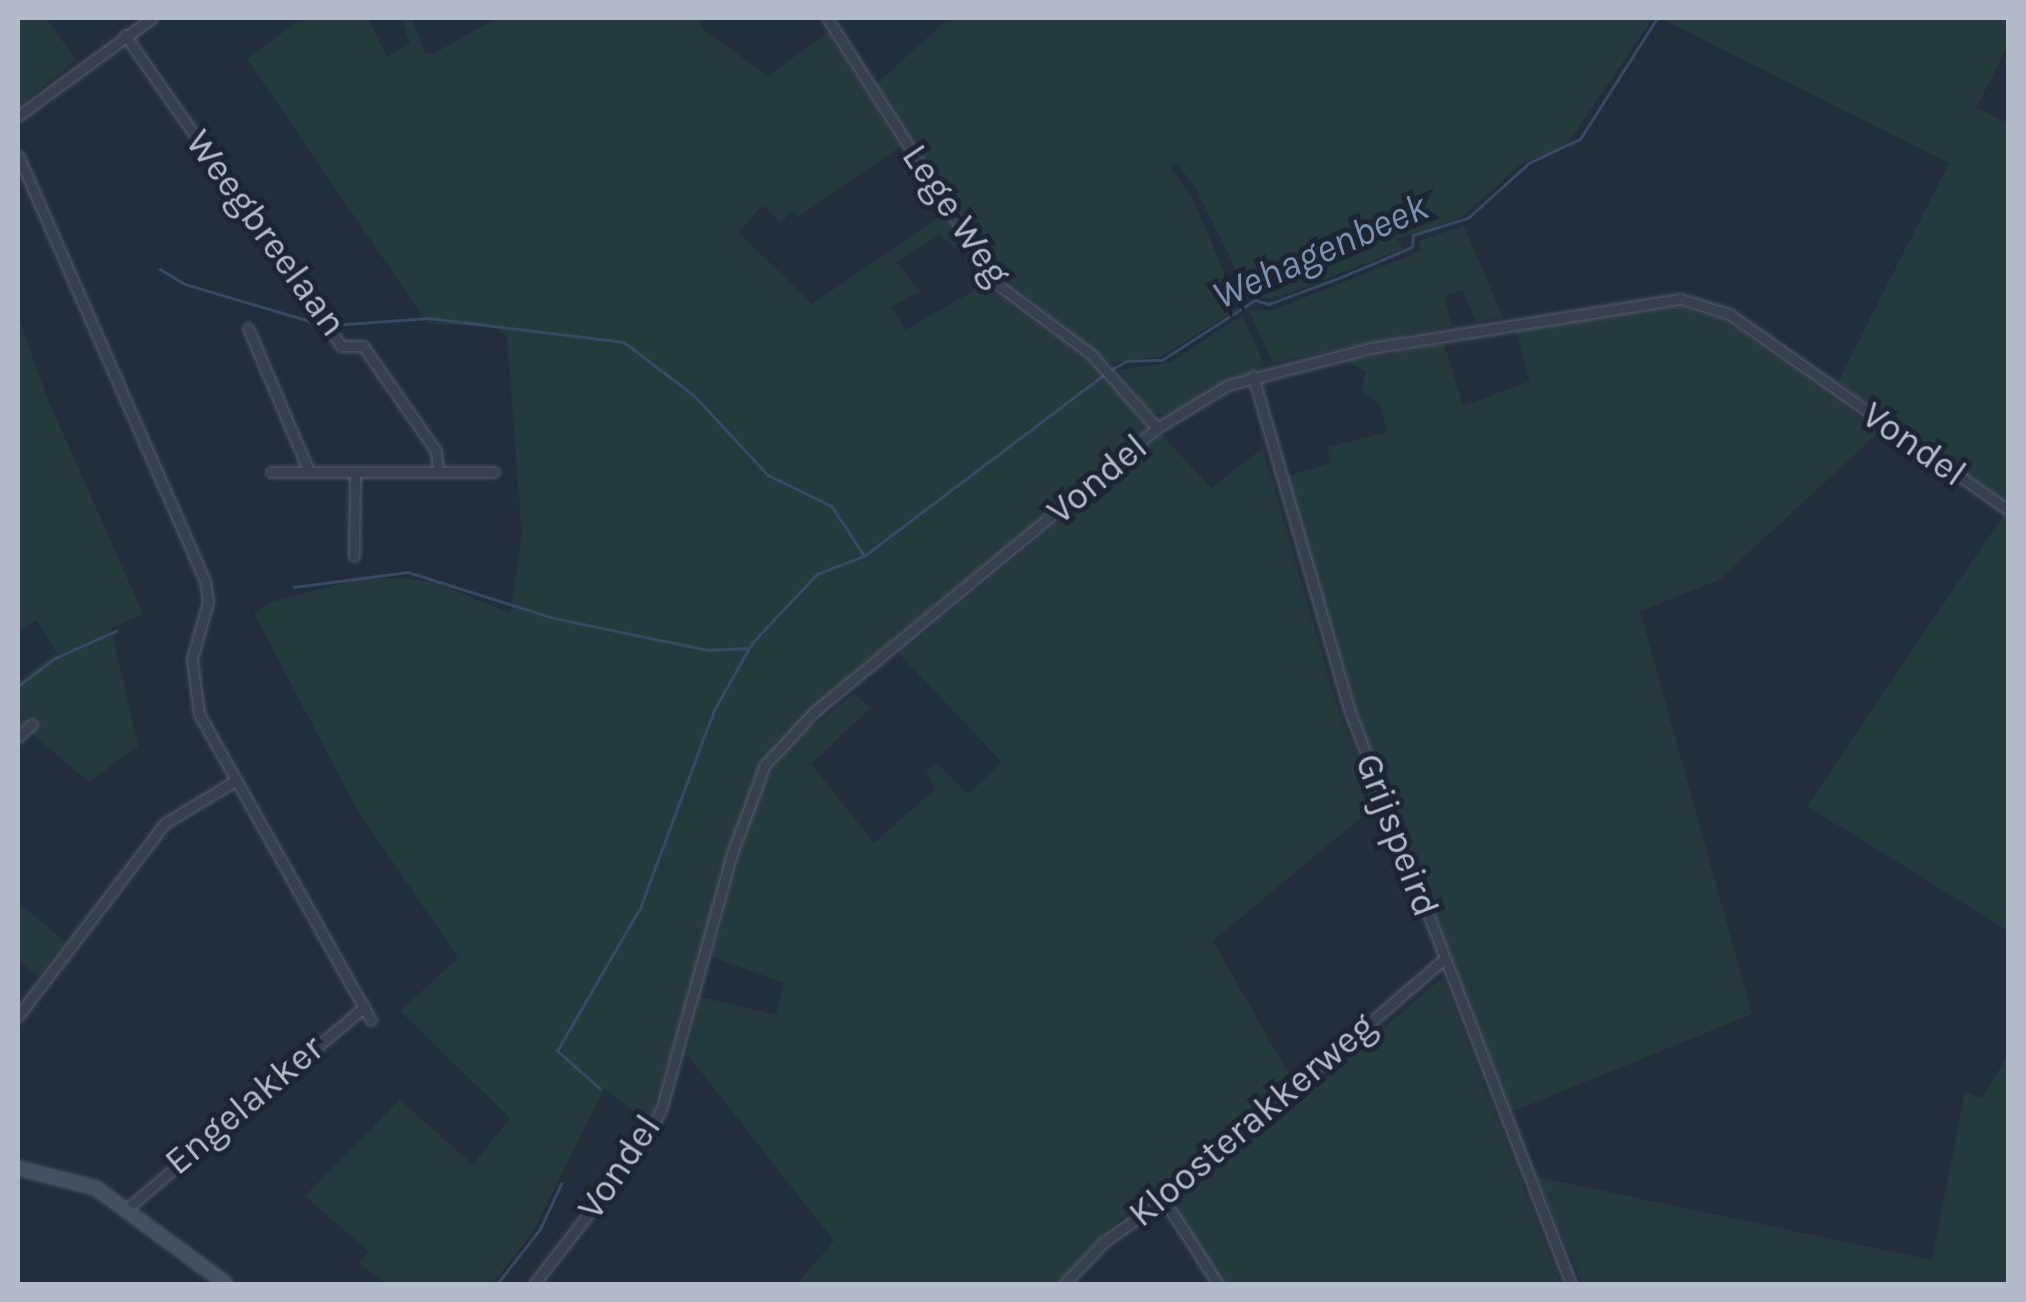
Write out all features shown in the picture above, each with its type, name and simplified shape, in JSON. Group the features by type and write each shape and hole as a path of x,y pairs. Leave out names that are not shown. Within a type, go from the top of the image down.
{"main road":[{"path":"18,1168 57,1174 130,1207 226,1284"}],"street":[{"path":"18,116 152,18"},
{"name":"Lege Weg","path":"827,18 996,284 1092,355 1157,428"},
{"name":"Weegbreelaan","path":"125,36 341,346 363,346 436,452 438,471"},
{"path":"18,154 206,582 193,685 198,714 371,1020"},
{"name":"Vondel","path":"534,1284 644,1142 661,1110 732,851 765,765 814,712 1157,428 1253,376 1410,341 1680,299 1729,314 2008,510"},
{"path":"248,328 309,472"},
{"name":"Grijspeird","path":"1253,376 1350,712 1571,1284"},
{"path":"271,472 494,472"},
{"path":"354,556 355,472"},
{"path":"18,738 32,724"},
{"path":"18,1016 164,823 235,781"},
{"name":"Kloosterakkerweg","path":"1064,1284 1106,1241 1164,1200 1444,959"},
{"name":"Engelakker","path":"130,1207 364,1007"},
{"path":"1164,1200 1218,1284"}],"green space":[{"path":"18,18 46,18 76,60 18,107"},
{"path":"302,18 368,18 387,57 410,43 401,18 412,18 425,53 433,54 497,18 705,18 700,27 768,76 828,32 900,147 798,217 791,210 781,224 763,205 738,232 812,304 943,214 960,238 959,251 939,235 897,262 919,291 891,307 905,330 984,285 1101,371 1149,429 836,686 759,765 653,1111 647,1121 604,1089 533,1232 492,1284 386,1284 359,1263 368,1251 305,1196 400,1100 473,1165 510,1118 400,1011 458,958 355,806 254,613 271,602 359,579 403,578 437,583 510,613 522,536 507,337 495,327 428,324 247,59"},
{"path":"949,18 1653,18 1565,147 1522,163 1461,218 1397,239 1403,249 1273,299 1249,296 1196,189 1177,163 1170,167 1191,195 1239,308 1162,356 1111,363 993,269 876,84"},
{"path":"2008,18 2008,45 1976,108 2008,123 2008,503 1838,382 1949,163 1662,19"},
{"path":"1464,226 1503,317 1476,322 1463,290 1444,296 1452,326 1273,363 1249,311 1273,310 1422,251 1419,241"},
{"path":"1676,307 1725,320 1880,431 1719,580 1640,611 1752,1014 1511,1112 1358,715 1285,477 1330,463 1328,447 1387,432 1380,404 1361,390 1366,372 1347,361 1444,344 1463,406 1530,381 1515,329"},
{"path":"18,315 46,395 143,614 111,628 138,746 89,782 30,732 36,725 30,719 18,732 18,681 57,652 36,620 18,633"},
{"path":"1242,315 1264,365 1166,416 1151,412 1118,370 1172,362"},
{"path":"1162,435 1211,488 1263,448 1337,705 1377,804 1213,941 1291,1078 1111,1227 1056,1284 797,1284 834,1241 687,1054 701,997 776,1015 784,983 712,957 758,793 792,743 854,693 870,708 811,764 874,843 935,789 926,770 938,764 968,794 1002,762 899,654"},
{"path":"2003,516 2008,520 2008,931 1807,806"},
{"path":"18,902 65,942 38,977 18,960"},
{"path":"1443,977 1561,1284 1224,1284 1177,1214 1180,1200"},
{"path":"2008,1055 2008,1284 1582,1284 1537,1177 1932,1260 1965,1092 1982,1098"}],"waterway":[{"name":"Wehagenbeek","path":"1109,371 1126,361 1162,360 1255,300 1269,304 1344,276 1412,247 1413,235 1468,218 1529,163 1580,139 1657,18"},
{"path":"160,269 185,284 313,322"},
{"path":"332,325 429,318 624,342 695,396 768,475 832,506 863,554"},
{"path":"600,1089 557,1051 640,908 714,710 752,643 817,574 864,556 1103,375"},
{"path":"294,587 408,572 554,618 708,650 749,648"},
{"path":"18,686 55,658 116,631"},
{"path":"497,1284 540,1229 561,1184"}]}
